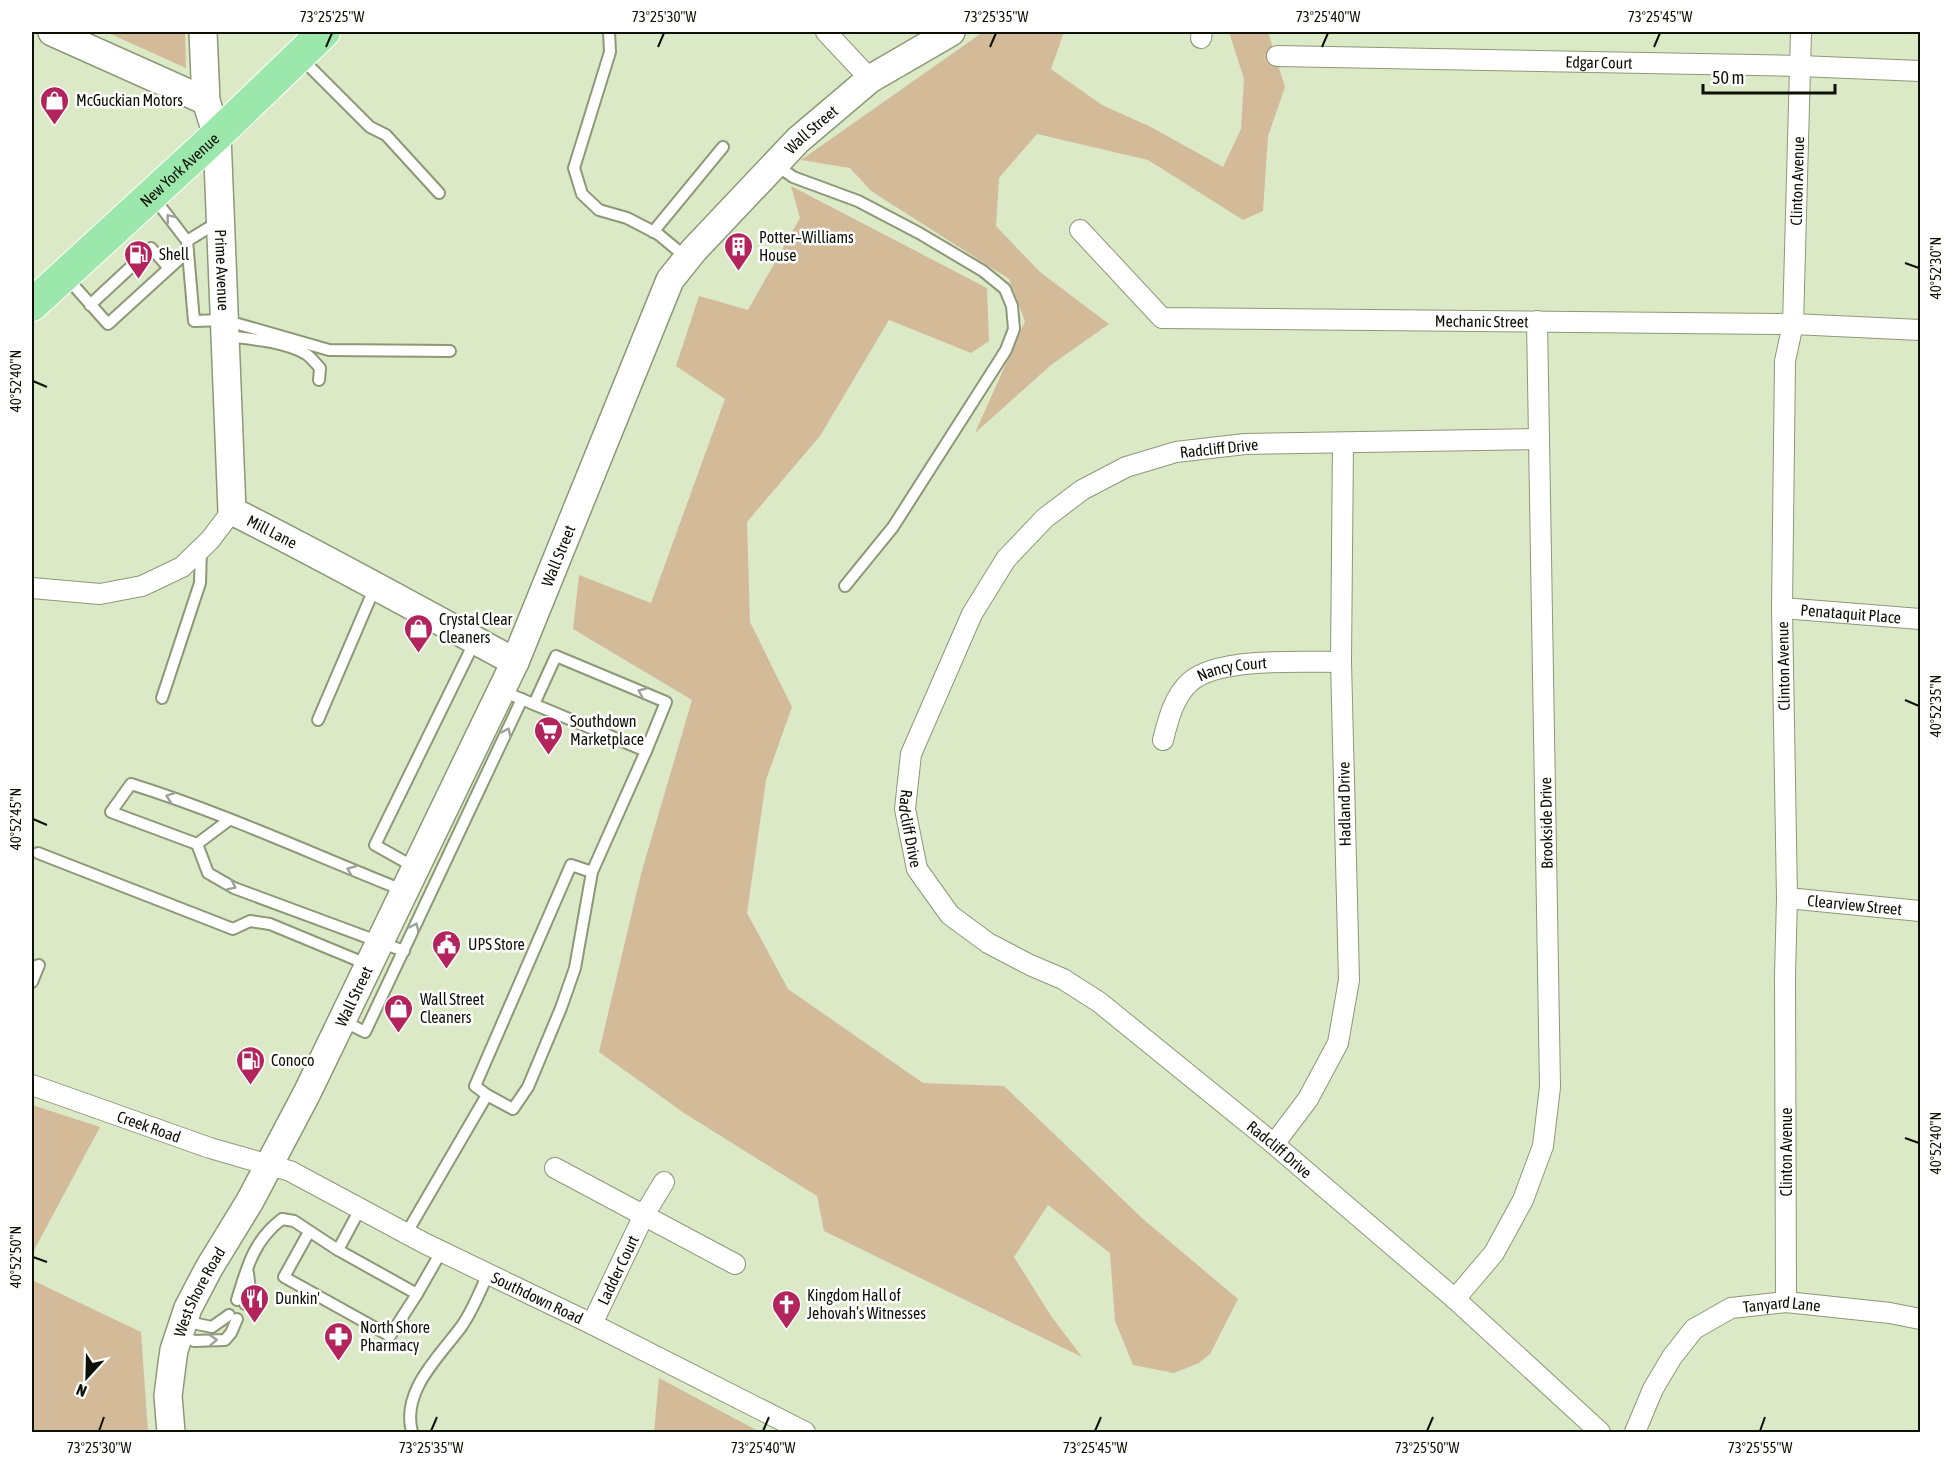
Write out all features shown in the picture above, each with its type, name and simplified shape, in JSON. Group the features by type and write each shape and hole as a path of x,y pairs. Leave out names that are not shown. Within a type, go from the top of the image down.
{"main road":[{"name":"New York Avenue","path":"34,299 64,275 217,135 324,32"}],"street":[{"path":"52,32 206,101"},
{"name":"Prime Avenue","path":"203,32 206,101 217,135 232,510"},
{"path":"826,32 870,79"},
{"name":"Wall Street","path":"270,1164 342,1021 384,953 422,870 479,764 512,695 515,662 670,280 687,258 798,140 870,79 951,32"},
{"name":"Clinton Avenue","path":"1786,1302 1785,975 1787,898 1782,608 1785,361 1793,324 1801,32"},
{"name":"Edgar Court","path":"1278,56 1800,66 1920,71"},
{"name":"Mechanic Street","path":"1080,230 1161,318 1793,324 1920,330"},
{"name":"Brookside Drive","path":"1455,1299 1494,1253 1523,1200 1543,1146 1550,1087 1537,321"},
{"name":"Radcliff Drive","path":"1539,439 1245,444 1176,452 1126,467 1082,490 1045,518 1006,559 972,614 911,754 905,809 917,869 950,915 988,943 1030,966 1063,978 1099,1002 1274,1144 1455,1299 1600,1432"},
{"name":"Hadland Drive","path":"1274,1144 1308,1099 1338,1043 1349,980 1341,662 1343,444"},
{"name":"Mill Lane","path":"32,588 100,594 142,586 182,567 201,549 232,510 340,565 375,587 515,662"},
{"name":"Penataquit Place","path":"1782,608 1920,619"},
{"name":"Nancy Court","path":"1163,740 1178,698 1189,682 1203,673 1244,665 1341,662"},
{"name":"Clearview Street","path":"1787,898 1920,910"},
{"name":"Creek Road","path":"32,1085 210,1148 270,1164"},
{"name":"Southdown Road","path":"270,1164 303,1178 441,1252 592,1324 805,1432"},
{"name":"West Shore Road","path":"171,1432 168,1396 172,1364 181,1327 205,1275 270,1164"},
{"name":"Ladder Court","path":"555,1168 735,1264"},
{"name":"Ladder Court","path":"592,1324 644,1215 664,1182"},
{"name":"Tanyard Lane","path":"1635,1432 1653,1389 1672,1357 1694,1329 1731,1308 1786,1302 1890,1313 1920,1319"}],"lane":[{"path":"609,32 610,52 574,168 582,194 599,210 627,218 653,232 687,258"},
{"path":"299,55 370,127 386,135 439,193"},
{"path":"653,232 723,147"},
{"path":"775,164 793,177 858,201 958,256 1005,289 1012,306 1014,329 1006,350 893,526 845,585"},
{"path":"151,195 188,246 194,321 330,350 450,351"},
{"path":"64,275 108,324 134,295 169,268 188,246 220,221"},
{"path":"90,304 151,248 169,268"},
{"path":"225,328 306,355 320,368 319,380"},
{"path":"162,698 200,584 201,549"},
{"path":"318,720 375,587"},
{"path":"422,870 375,845 475,641"},
{"path":"534,704 556,656 666,702 592,872 575,968 528,1087 513,1109 475,1086 571,865 592,872"},
{"path":"512,695 646,751"},
{"path":"384,953 234,888 208,873 197,844 111,812 130,784 165,794 229,820 422,870"},
{"path":"197,844 229,820"},
{"path":"38,853 233,928 250,921 270,924 384,953"},
{"path":"342,1021 365,1032 384,953 422,870"},
{"path":"32,966 39,965 32,982"},
{"path":"406,1234 487,1095"},
{"path":"338,1250 360,1209"},
{"path":"241,1302 247,1267 267,1230 282,1219 294,1221 338,1250 417,1294"},
{"path":"309,1232 284,1277 390,1336 441,1252"},
{"path":"412,1432 412,1410 417,1388 431,1365 462,1326 488,1274"},
{"path":"233,1317 231,1333 225,1340 194,1341 181,1327 212,1327 233,1317"}],"shaded area":[{"path":"106,32 185,32 186,68"},
{"path":"983,32 1064,32 1051,69 1102,105 1151,127 1223,167 1241,129 1244,79 1229,32 1268,32 1285,87 1268,136 1263,211 1243,220 1148,160 1037,134 999,178 996,226 1040,272 1109,324 1051,365 975,433 1025,321 1009,279 871,191 850,168 801,160"},
{"path":"791,186 987,288 989,341 971,353 889,320 820,436 747,522 750,622 792,707 766,780 747,913 788,989 923,1083 1004,1086 1143,1219 1238,1299 1210,1354 1199,1363 1174,1373 1133,1365 1115,1321 1110,1253 1048,1205 1014,1257 1051,1316 1082,1357 824,1231 817,1196 684,1113 599,1052 641,874 692,700 573,629 579,575 651,603 725,399 676,366 699,296 748,310 800,218"},
{"path":"32,1105 100,1127 32,1254"},
{"path":"32,1280 141,1332 148,1432 32,1432"},
{"path":"659,1378 760,1432 654,1432"}],"place":[{"name":"McGuckian Motors","path":"55,126"},
{"name":"Potter–Williams House","path":"738,272"},
{"name":"Shell","path":"138,280"},
{"name":"Crystal Clear Cleaners","path":"418,654"},
{"name":"Southdown Marketplace","path":"549,756"},
{"name":"UPS Store","path":"447,970"},
{"name":"Wall Street Cleaners","path":"399,1034"},
{"name":"Conoco","path":"250,1086"},
{"name":"Dunkin'","path":"254,1324"},
{"name":"Kingdom Hall of Jehovah’s Witnesses","path":"786,1330"},
{"name":"North Shore Pharmacy","path":"339,1362"}]}
